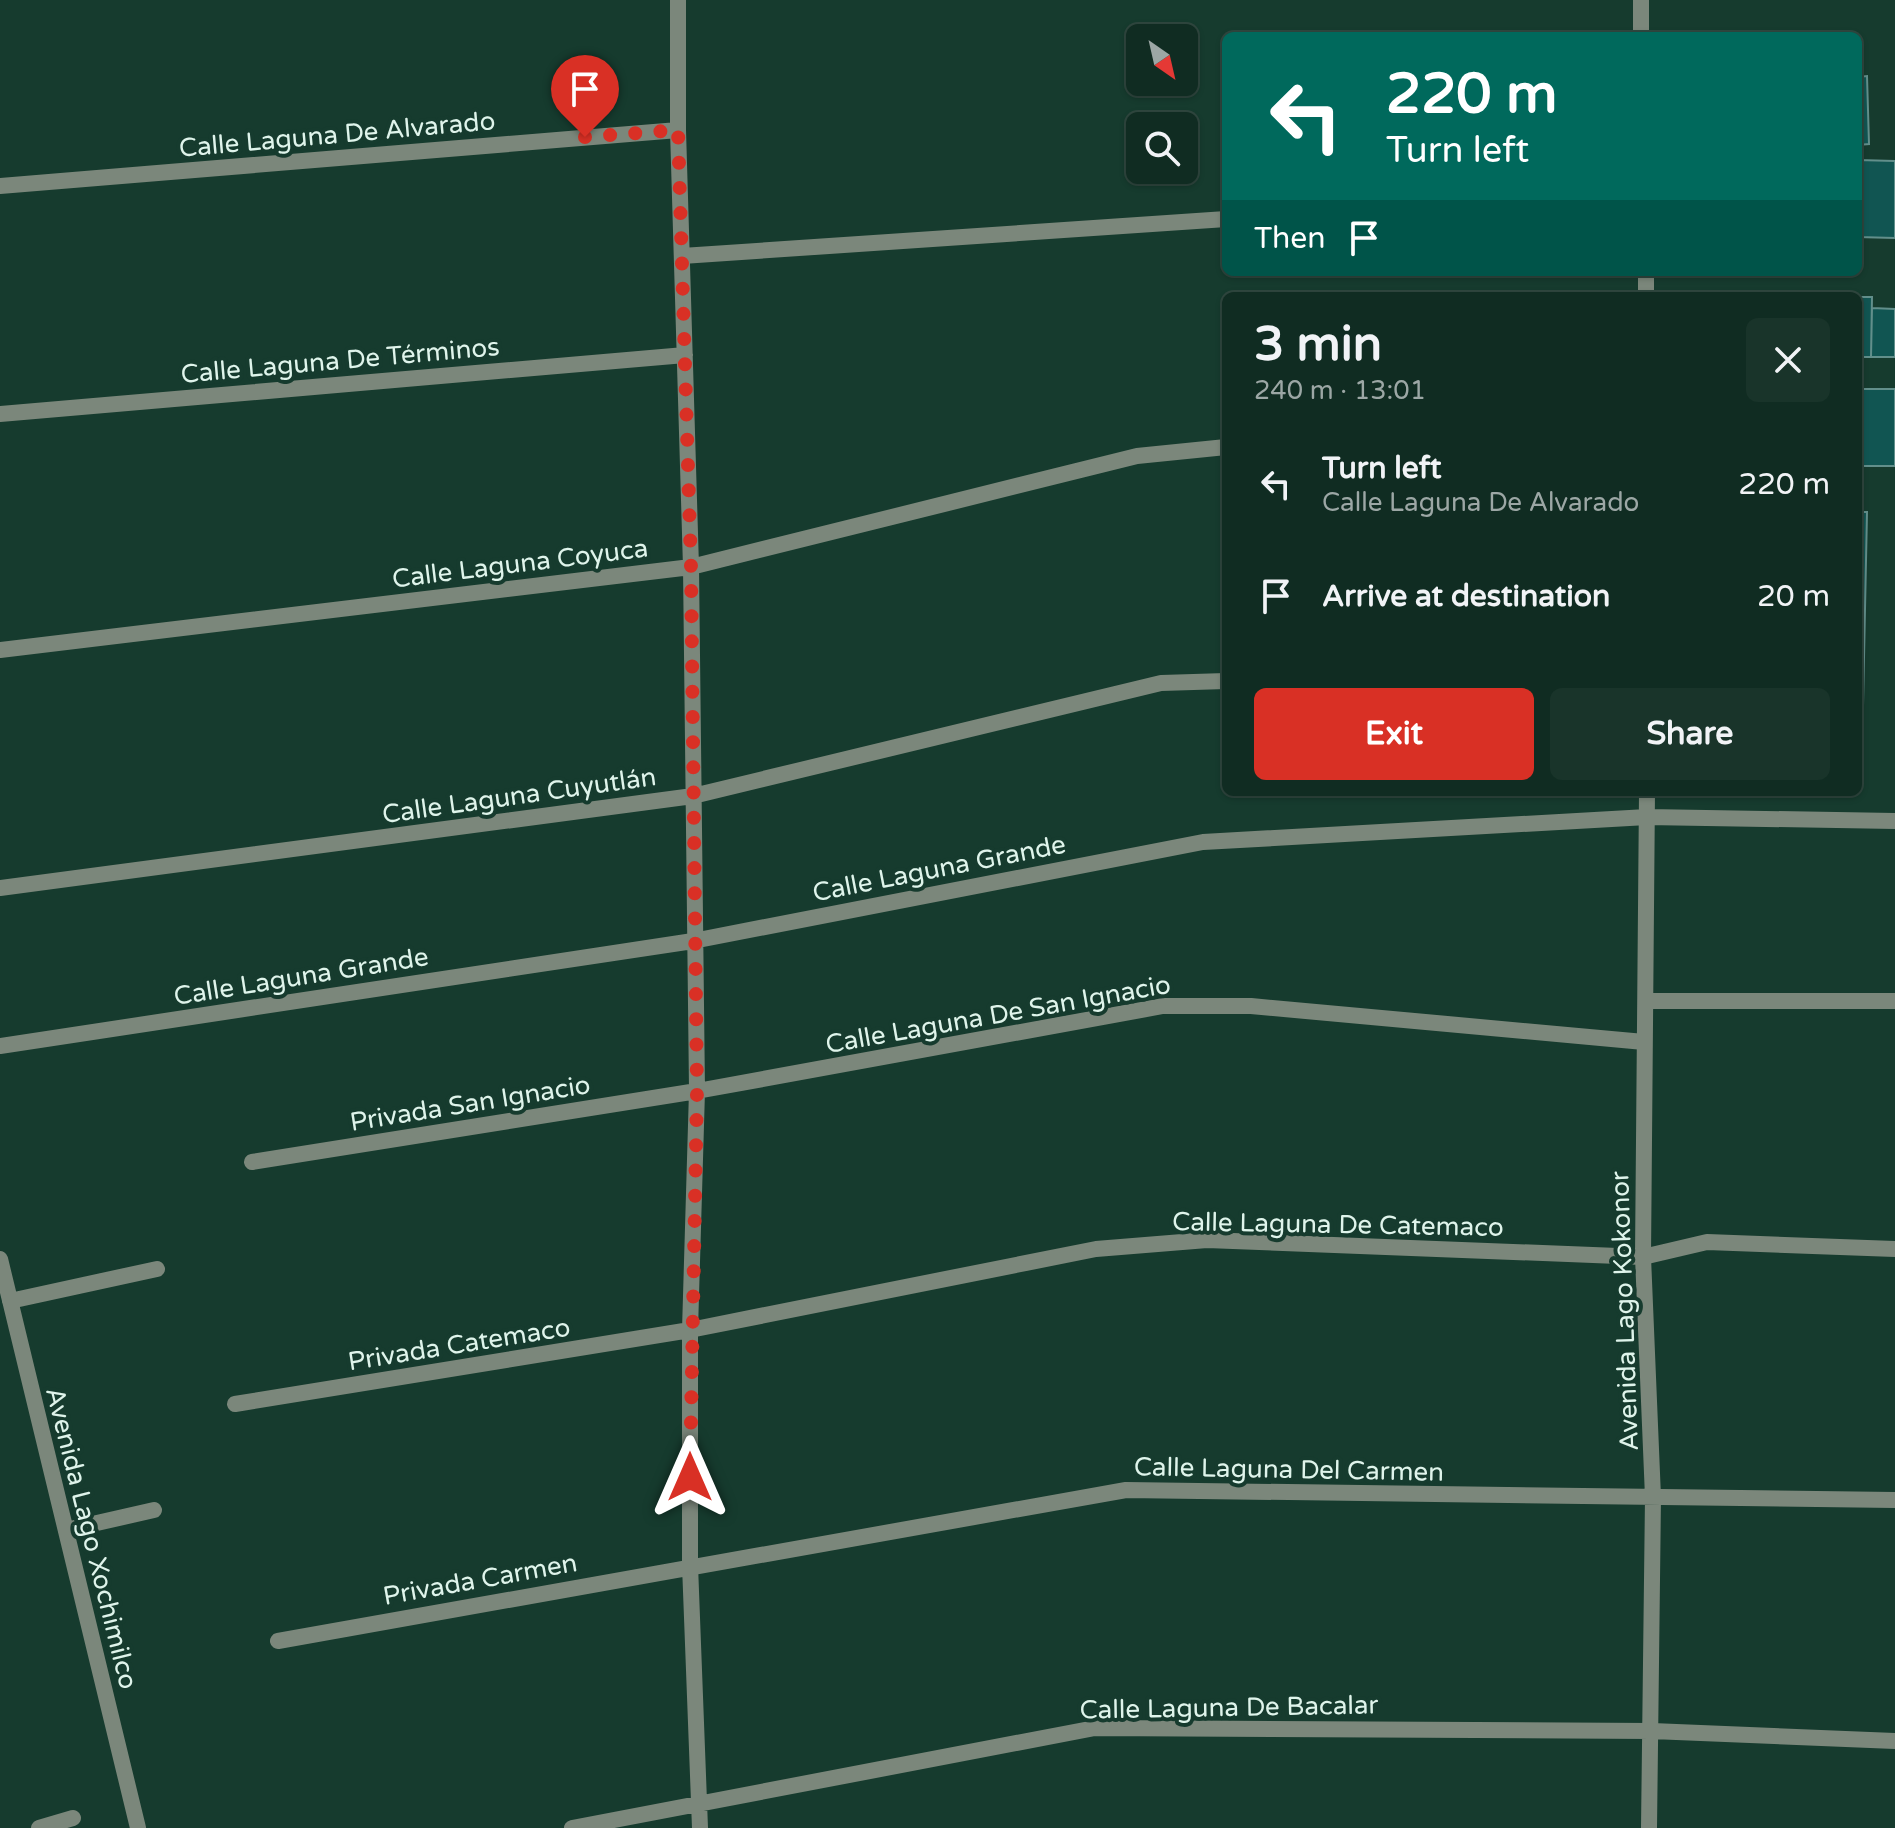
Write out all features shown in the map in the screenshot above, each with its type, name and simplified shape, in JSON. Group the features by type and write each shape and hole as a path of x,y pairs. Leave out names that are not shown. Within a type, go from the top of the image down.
{"street":[{"path":"678,0 678,130 691,567 697,1091 690,1330 690,1565 700,1828"},
{"path":"1641,0 1641,32"},
{"name":"Calle Laguna De Alvarado","path":"0,186 678,130"},
{"path":"682,256 1222,219"},
{"name":"Calle Laguna De Términos","path":"0,414 685,355"},
{"name":"Calle Laguna Coyuca","path":"0,650 691,567 1137,456 1222,447"},
{"name":"Calle Laguna Cuyutlán","path":"0,888 693,796 1161,683 1222,681"},
{"name":"Avenida Lago Kokonor","path":"1647,796 1643,1257 1653,1497 1649,1828"},
{"name":"Calle Laguna Grande","path":"0,1046 693,941 1203,842 1647,817 1895,821"},
{"path":"1646,1001 1895,1001"},
{"name":"Calle Laguna De San Ignacio","path":"697,1091 1163,1006 1251,1006 1644,1042"},
{"name":"Privada San Ignacio","path":"252,1162 697,1091"},
{"name":"Calle Laguna De Catemaco","path":"690,1330 1096,1249 1207,1240 1643,1257 1707,1242 1895,1249"},
{"name":"Avenida Lago Xochimilco","path":"0,1259 138,1828"},
{"path":"10,1301 157,1269"},
{"name":"Privada Catemaco","path":"235,1404 690,1330"},
{"name":"Calle Laguna Del Carmen","path":"690,1565 1126,1490 1895,1500"},
{"path":"66,1530 154,1510"},
{"name":"Privada Carmen","path":"278,1641 690,1565"},
{"name":"Calle Laguna De Bacalar","path":"572,1828 1095,1728 1652,1731 1895,1741"},
{"path":"39,1828 73,1818"}],"building":[{"path":"1867,76 1869,144 1862,145 1862,77"},
{"path":"1862,160 1895,161 1895,238 1862,237"},
{"path":"1862,297 1872,297 1871,357 1862,357"},
{"path":"1872,308 1895,309 1895,357 1871,357"},
{"path":"1862,389 1895,389 1895,466 1862,466"},
{"path":"1862,512 1867,512 1863,706"}],"route":[{"path":"585,137 678,130 691,567 697,1091 690,1330 690,1477"}]}
